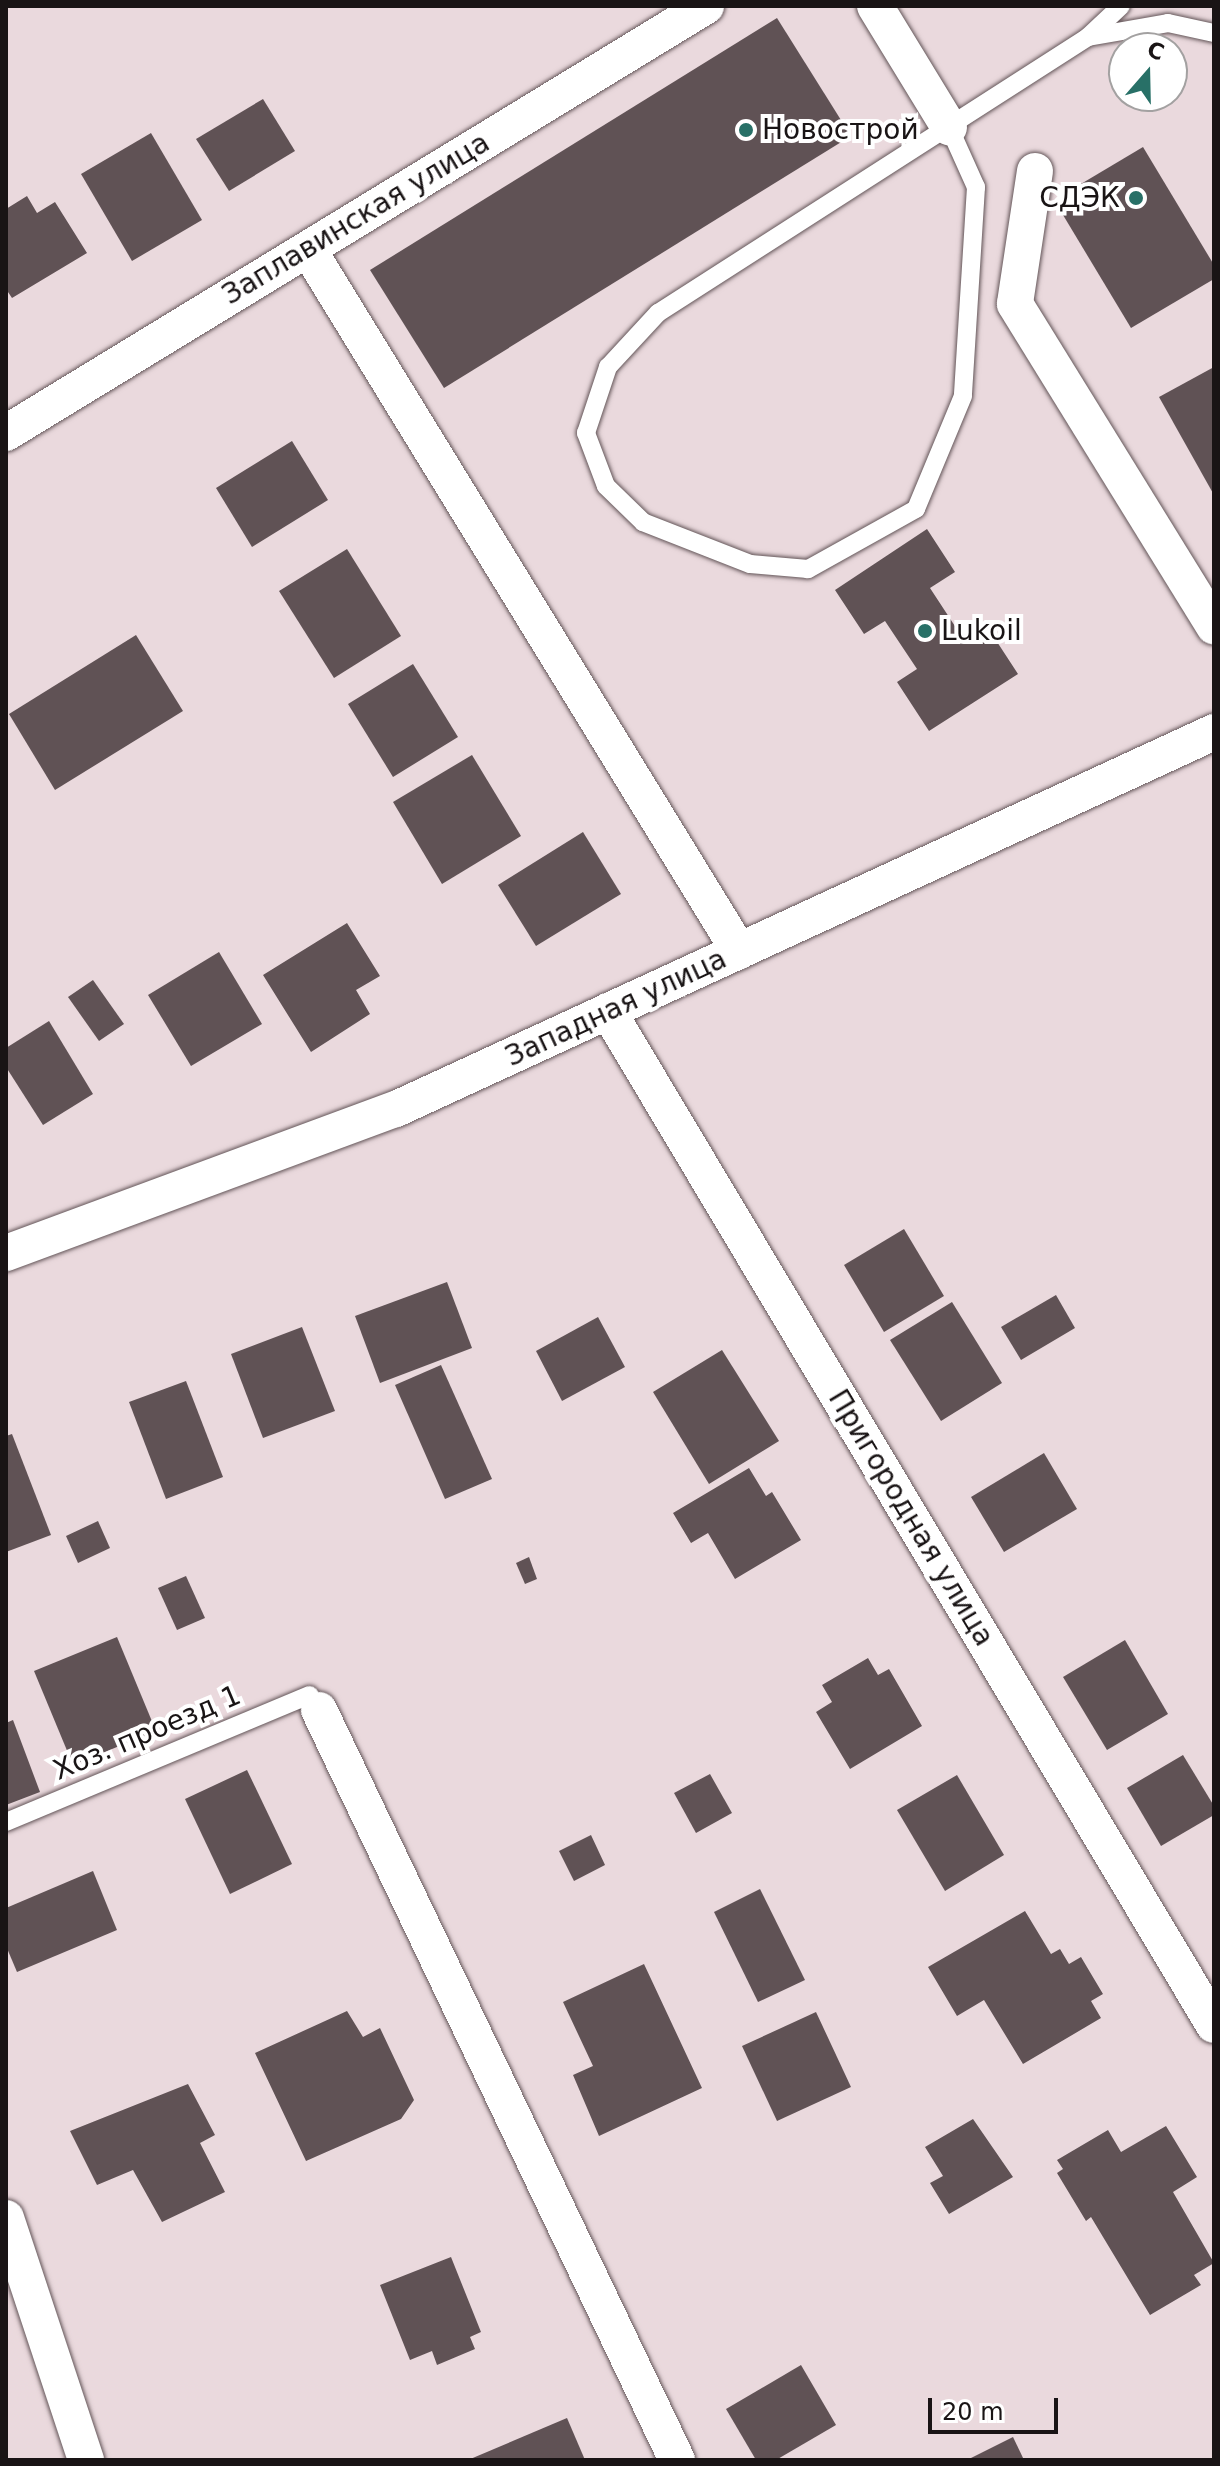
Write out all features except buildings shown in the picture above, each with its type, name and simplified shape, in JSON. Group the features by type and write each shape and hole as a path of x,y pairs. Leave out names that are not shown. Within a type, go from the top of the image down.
{"street":[{"name":"Заплавинская улица","path":"8,427 308,249 706,6"},
{"path":"875,6 949,127"},
{"path":"1035,171 1015,304 1214,626"},
{"path":"308,249 739,951"},
{"name":"Западная улица","path":"6,1253 396,1109 1214,732"},
{"name":"Пригородная улица","path":"608,1011 1214,2025"},
{"path":"314,1702 677,2460"},
{"path":"6,2218 86,2460"}],"lane":[{"path":"949,127 976,187 963,396 916,509 808,569 750,564 643,522 606,486 586,433 608,367 658,313 1088,37 1121,6"},
{"path":"1088,37 1168,23 1214,33"},
{"name":"Хоз. проезд 1","path":"6,1822 314,1702"}],"place":[{"name":"Новострой","path":"746,130"},
{"name":"СДЭК","path":"1136,198"},
{"name":"Lukoil","path":"925,631"}]}
